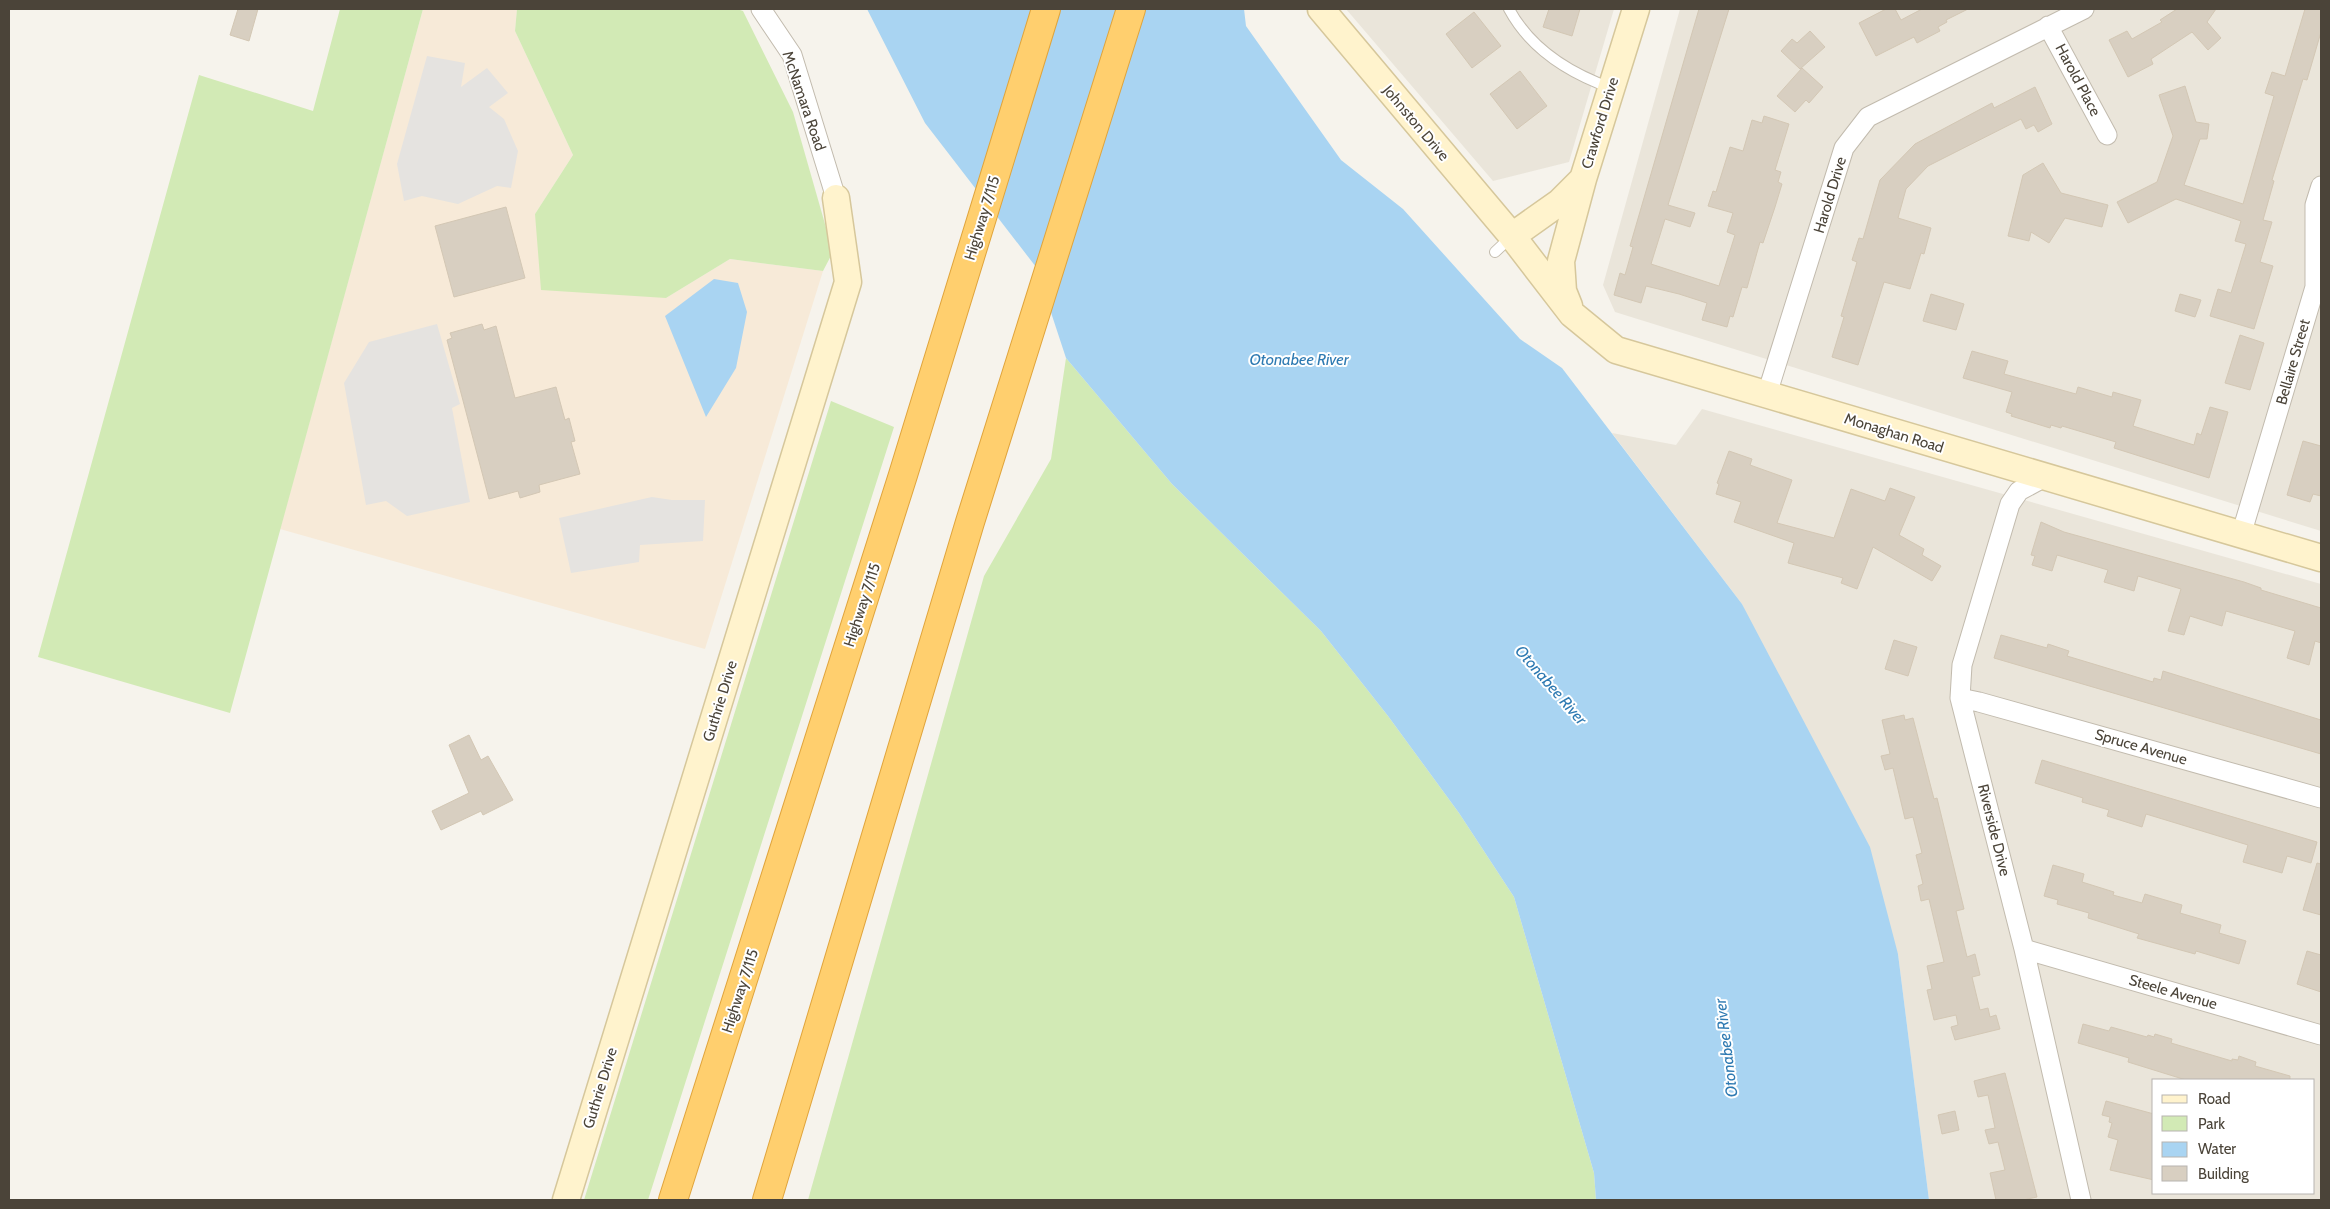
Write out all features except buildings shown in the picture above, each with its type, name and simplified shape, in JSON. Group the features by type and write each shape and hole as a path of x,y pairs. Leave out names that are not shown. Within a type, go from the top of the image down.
{"highway":[{"name":"Highway 7/115","path":"673,1200 903,475 1046,9"},
{"path":"767,1200 970,522 1132,9"}],"street":[{"name":"McNamara Road","path":"761,9 792,55 836,198"},
{"name":"Johnston Drive","path":"1321,9 1504,244"},
{"name":"Crawford Drive","path":"1504,244 1560,202 1583,178 1636,9"},
{"name":"Harold Drive","path":"1767,394 1844,148 1868,117 2084,9"},
{"name":"Harold Place","path":"2048,26 2107,135"},
{"path":"1572,314 1563,291 1561,262 1583,178"},
{"name":"Bellaire Street","path":"2242,535 2315,287 2316,205 2321,186"},
{"name":"Guthrie Drive","path":"566,1200 848,282 836,198"},
{"name":"Monaghan Road","path":"1504,244 1572,314 1616,350 2043,478 2321,558"},
{"name":"Riverside Drive","path":"2043,478 2020,491 2010,504 1962,664 1960,698 2024,948 2081,1200"},
{"name":"Spruce Avenue","path":"1960,698 2321,798"},
{"name":"Steele Avenue","path":"2024,948 2321,1034"}],"lane":[{"path":"1509,9 1534,44 1565,68 1585,79 1611,88"}],"shaded area":[{"path":"423,9 517,9 515,31 573,155 535,214 666,298 730,259 823,271 705,649 280,529"},
{"path":"1346,9 1614,9 1569,162 1493,181"},
{"path":"1680,9 2321,9 2321,531 1615,312 1603,285"},
{"path":"427,56 465,63 461,87 487,68 508,93 489,107 504,119 518,151 511,188 497,186 458,204 422,196 404,201 397,164"},
{"path":"437,324 460,404 452,408 470,502 407,516 386,501 366,505 344,383 369,342"},
{"path":"1702,409 2321,584 2321,1200 1929,1200 1898,954 1742,604 1612,433 1676,445"},
{"path":"652,497 672,500 705,500 703,541 640,545 639,562 571,573 559,518"}],"green space":[{"path":"340,9 423,9 230,713 38,657 199,75 313,111"},
{"path":"517,9 737,9 743,11 793,112 833,252 823,271 730,259 666,298 541,290 535,214 573,155 515,31"},
{"path":"1066,358 1172,484 1321,631 1388,716 1459,813 1514,897 1594,1173 1596,1200 808,1200 984,576 1051,459"},
{"path":"831,401 894,427 648,1200 584,1200"}],"water":[{"name":"Otonabee River","path":"867,9 1244,9 1246,26 1341,160 1403,209 1520,339 1562,368 1742,604 1870,847 1898,954 1929,1200 1596,1200 1594,1173 1514,897 1459,813 1388,716 1321,631 1172,484 1066,358 1036,267 925,123"},
{"path":"714,279 738,283 747,312 736,368 706,417 665,316"}]}
